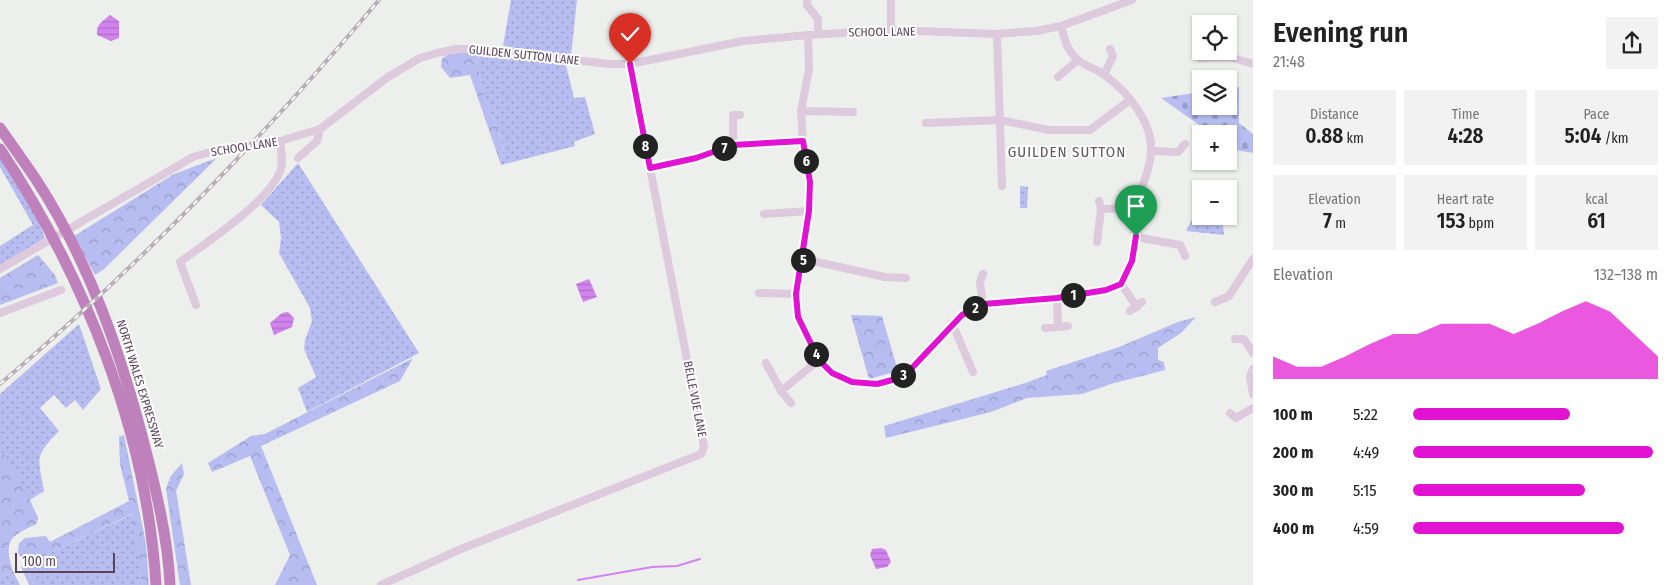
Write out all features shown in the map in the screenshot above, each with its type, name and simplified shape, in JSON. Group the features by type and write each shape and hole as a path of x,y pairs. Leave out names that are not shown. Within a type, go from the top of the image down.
{"highway":[{"name":"NORTH WALES EXPRESSWAY","path":"0,128 37,181 59,220 103,312 122,365 156,492 170,585"},
{"name":"NORTH WALES EXPRESSWAY","path":"0,149 27,190 48,227 81,294 92,323 130,436 146,505 156,585"}],"street":[{"path":"807,0 807,5 818,19 818,34"},
{"path":"891,0 891,30"},
{"name":"SCHOOL LANE","path":"630,64 744,41 818,34 891,30 997,34 1061,26 1132,0"},
{"path":"808,35 809,69 801,111 803,141 810,182 809,211 796,294 798,317 819,360 832,373 852,382 877,384 896,379 910,370 952,324 962,315 983,304 1057,298 1106,290 1121,284 1132,261 1136,236 1136,208 1148,169 1151,152 1150,134 1143,119 1130,100 1104,75 1078,60 1066,46 1061,26"},
{"path":"997,34 1002,186"},
{"name":"GUILDEN SUTTON LANE","path":"420,58 456,49 483,49 610,64 630,64"},
{"path":"1104,75 1115,53"},
{"name":"SCHOOL LANE","path":"0,269 193,157 280,141 320,129 388,77 420,58"},
{"path":"1237,59 1253,64"},
{"path":"1060,73 1078,60"},
{"name":"BELLE VUE LANE","path":"381,585 461,549 701,454 704,447 630,64"},
{"path":"926,123 1000,120 1049,130 1090,130 1130,100"},
{"path":"801,111 853,112"},
{"path":"733,145 733,115 740,115"},
{"name":"SCHOOL LANE","path":"298,158 317,142 320,129"},
{"path":"196,305 180,262 239,218 270,187 280,172 282,162 280,141"},
{"path":"650,168 696,158 733,145 803,141"},
{"path":"1151,152 1179,156 1185,144"},
{"path":"1097,242 1100,205 1136,208"},
{"path":"769,214 809,211"},
{"path":"1136,236 1180,245 1185,256"},
{"path":"803,259 885,277 897,273 906,278"},
{"path":"1215,302 1229,296 1253,259"},
{"path":"979,279 983,304"},
{"path":"1121,284 1136,306"},
{"path":"0,313 61,290"},
{"path":"764,291 796,294"},
{"path":"1057,298 1058,327"},
{"path":"952,324 973,372"},
{"path":"1045,328 1068,326"},
{"path":"1249,332 1240,339 1253,353"},
{"path":"781,392 819,360"},
{"path":"766,364 781,392 791,403"},
{"path":"1253,369 1250,377 1253,394"},
{"path":"1238,427 1233,416 1253,408"}],"green space":[{"path":"511,0 577,0 571,55 503,46"},
{"path":"470,52 524,59 522,62 483,57 476,60 485,99 504,144 501,165 470,75 450,78 441,67 442,58 450,54"},
{"path":"483,57 522,62 524,59 566,65 574,98 585,97 595,134 574,142 575,146 501,165 504,144 485,99 476,60"},
{"path":"1237,87 1239,87 1239,123 1253,134 1253,153 1237,150 1237,125 1199,125 1161,98 1192,93 1192,115 1237,115"},
{"path":"0,155 38,221 45,238 0,265 0,246 33,225 0,167"},
{"path":"217,158 104,269 95,275 74,236 174,174"},
{"path":"298,163 419,353 307,412 298,388 316,377 304,349 305,340 312,321 310,308 279,253 281,238 279,222 261,205"},
{"path":"1020,186 1028,187 1027,208 1020,208"},
{"path":"1192,220 1192,225 1223,225 1224,235 1186,231"},
{"path":"38,255 55,275 58,283 0,305 0,278"},
{"path":"851,315 882,316 898,371 869,379"},
{"path":"1196,317 1181,333 1158,348 1158,360 1164,362 1165,370 1111,384 1082,394 1027,398 991,412 886,438 884,426 1025,383 1047,375 1046,371 1119,347 1178,322"},
{"path":"79,324 101,389 83,410 75,400 66,408 54,395 40,408 59,431 45,447 40,458 40,471 44,491 30,500 38,518 36,524 13,536 9,546 10,561 0,566 0,394"},
{"path":"413,358 400,381 261,446 317,585 275,585 290,555 250,456 212,472 208,463 251,436 265,434"},
{"path":"124,435 146,544 149,585 142,585 132,514 25,565 18,552 19,543 25,538 46,536 50,542 129,501 120,464 119,437"},
{"path":"0,450 15,470 38,518 36,524 14,537 11,541 9,553 13,571 0,577"},
{"path":"182,463 184,474 176,491 191,585 180,585 166,489 170,477"},
{"path":"133,514 142,585 35,585 25,565"},
{"path":"25,565 35,585 29,585 21,567"},
{"path":"13,571 20,585 0,585 0,577"}],"shaded area":[{"path":"110,15 119,21 119,38 111,41 97,35 99,26"},
{"path":"589,279 597,297 583,302 576,284"},
{"path":"288,312 294,318 292,327 274,335 270,323 282,313"},
{"path":"881,548 886,550 891,562 887,567 876,569 870,555 872,549"}],"waterway":[{"path":"578,580 652,567 677,566 700,559"}],"railway":[{"path":"0,384 51,340 150,248 244,152 379,0"}],"district":[{"name":"GUILDEN SUTTON","path":"1067,152"}],"route":[{"path":"630,64 650,168 696,158 733,145 803,141 810,182 809,211 803,259 796,294 798,317 819,360 832,373 852,382 877,384 896,379 910,370 962,315 983,304 1057,298 1106,290 1121,284 1132,261 1136,236"}]}
